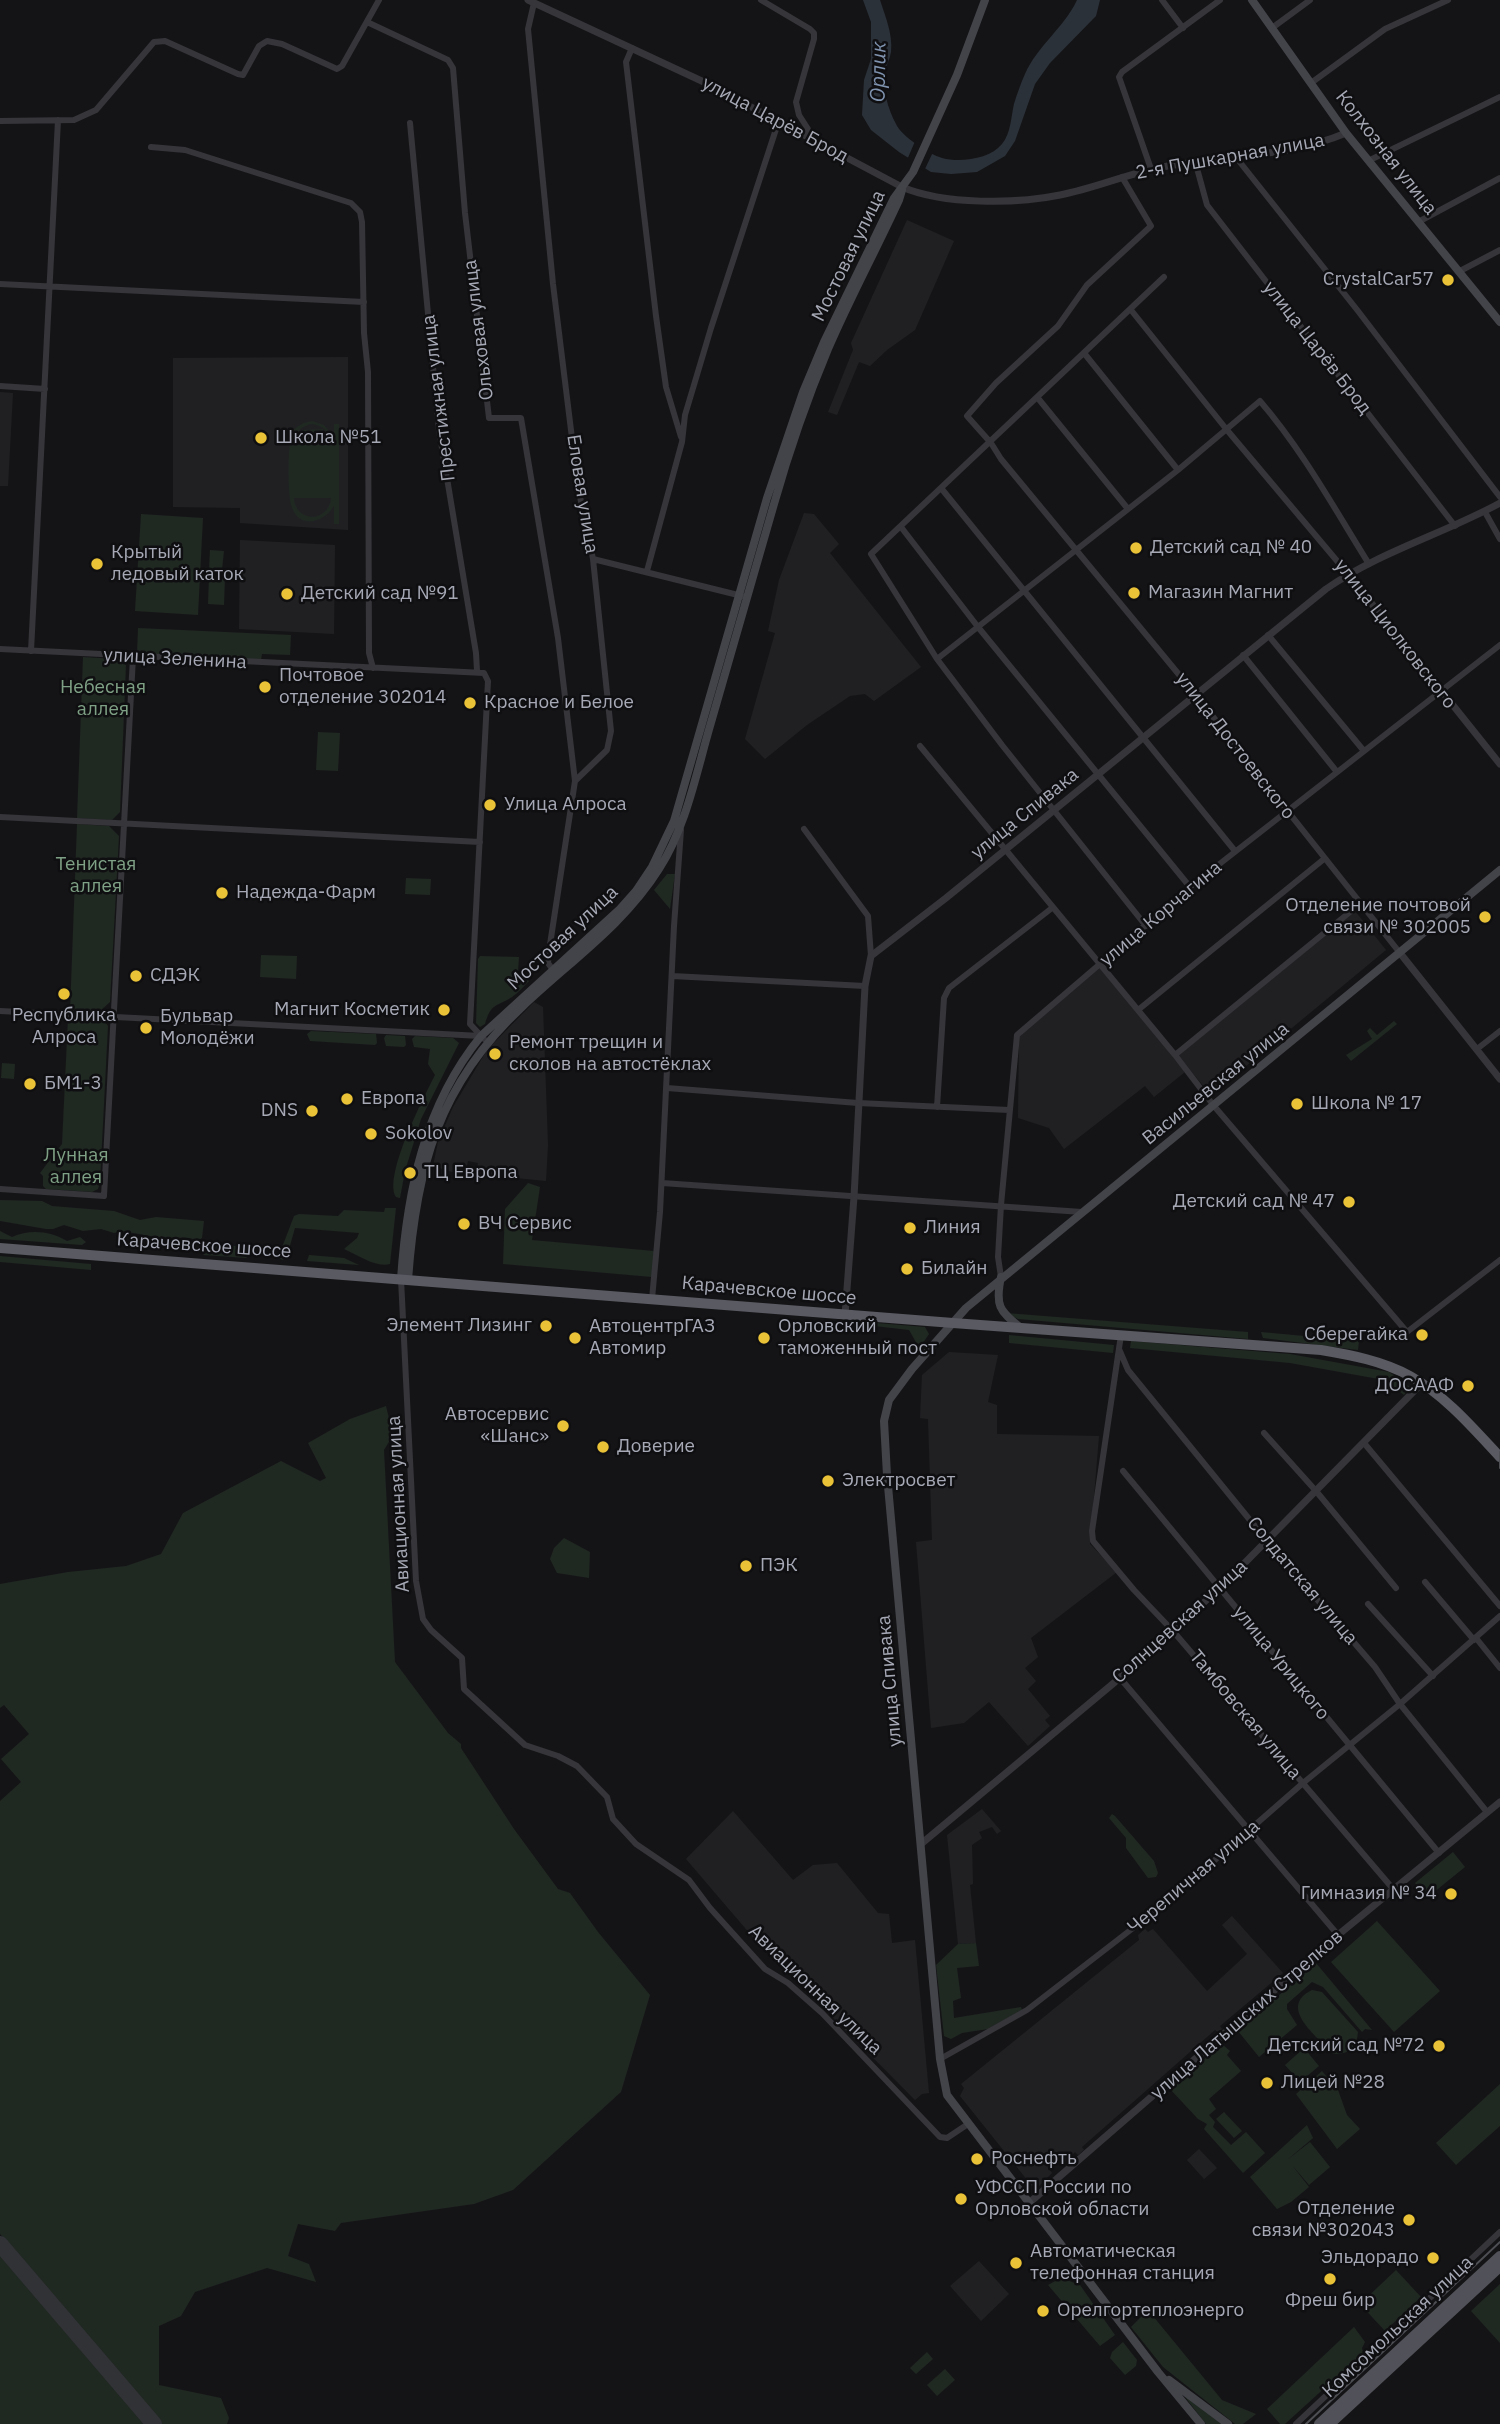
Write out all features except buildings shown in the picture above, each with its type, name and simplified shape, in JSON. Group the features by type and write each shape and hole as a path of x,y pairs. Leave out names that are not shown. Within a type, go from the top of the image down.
{"highway":[{"name":"Карачевское шоссе","path":"0,1248 1321,1350 1376,1362 1408,1375 1449,1405 1497,1449"}],"main road":[{"name":"Мостовая улица","path":"484,1039 553,970 596,933 636,891 668,836 809,394 899,200 902,187 913,172 950,90 985,0"},
{"name":"Колхозная улица","path":"1252,0 1346,132 1500,322"},
{"name":"Мостовая улица","path":"404,1279 407,1209 424,1140 446,1092 471,1049 625,914 660,867 681,823 743,596"},
{"name":"Васильевская улица","path":"953,1323 1001,1278 1500,870"},
{"path":"1001,1278 999,1305 1004,1315 1021,1328"},
{"name":"улица Спивака","path":"940,2059 884,1421 895,1388 953,1323"},
{"path":"940,2059 947,2095 1158,2372 1201,2424"},
{"name":"Комсомольская улица","path":"1319,2424 1500,2256"},
{"name":"Комсомольская улица","path":"1330,2424 1500,2267"},
{"path":"1158,2372 1228,2424"}],"street":[{"path":"0,121 85,117 96,110 155,42 165,41 238,75 243,75 259,46 267,41 282,44 337,69 342,66 379,0"},
{"path":"761,0 814,33 796,102 799,115 808,129 806,135"},
{"path":"1162,0 1183,27"},
{"path":"1151,169 1119,77 1122,72 1220,0"},
{"path":"1272,28 1310,0"},
{"path":"1311,83 1385,29 1448,0"},
{"name":"улица Царёв Брод","path":"531,1 779,120 918,194 940,198 1031,199"},
{"name":"Еловая улица","path":"531,1 528,29 552,270 578,487 593,559 611,731 607,750 575,781"},
{"name":"Ольховая улица","path":"367,22 448,60 453,68 465,213 489,418 521,418 558,638 575,781"},
{"path":"632,48 626,62 656,316 666,387 682,442"},
{"path":"1370,160 1500,97"},
{"path":"31,651 58,120"},
{"path":"648,571 682,442 685,415 779,120"},
{"name":"Престижная улица","path":"410,123 439,430 477,671"},
{"name":"2-я Пушкарная улица","path":"1031,199 1062,195 1151,169 1285,150 1346,132"},
{"path":"151,147 186,150 351,203 360,212 368,372 369,653 373,668"},
{"path":"1234,156 1358,311 1500,497"},
{"name":"улица Царёв Брод","path":"1195,162 1207,205 1455,526"},
{"name":"улица Достоевского","path":"1122,177 1151,226 1087,285 1058,326 996,383 967,416 1195,694 1500,1079"},
{"path":"1419,221 1500,178"},
{"path":"1460,271 1500,250"},
{"path":"1146,926 937,659 871,554 1164,277"},
{"path":"0,284 364,302"},
{"name":"улица Циолковского","path":"1131,310 1227,430 1348,573 1440,692 1499,760"},
{"path":"1084,353 1178,470"},
{"path":"0,386 45,388"},
{"path":"1037,397 1128,509"},
{"path":"937,659 1178,470 1260,401 1310,466 1369,564"},
{"path":"941,488 1236,851"},
{"name":"улица Спивака","path":"872,956 1348,573 1500,503"},
{"path":"1485,512 1500,538"},
{"path":"901,527 978,627 1190,887"},
{"path":"593,559 743,596"},
{"path":"1268,635 1364,751"},
{"name":"улица Корчагина","path":"1001,1278 1001,1205 1017,1035 1190,887 1500,645"},
{"name":"улица Зеленина","path":"0,649 477,671"},
{"path":"1243,656 1337,772"},
{"path":"0,1189 104,1196 133,657"},
{"path":"477,671 484,673 488,681 470,1024 484,1039"},
{"path":"920,746 1214,1106 1407,1332 1500,1260"},
{"path":"553,970 548,963 549,951 575,781"},
{"path":"0,817 480,842"},
{"path":"652,1299 662,1183 681,823"},
{"path":"804,829 868,916 872,956 865,986 845,1315"},
{"path":"1138,1010 1324,859"},
{"path":"660,867 665,864 673,865 677,872"},
{"path":"1175,1055 1361,903"},
{"path":"937,1107 944,998 949,988 1052,908"},
{"path":"672,976 865,986"},
{"path":"0,1011 484,1039"},
{"path":"1477,1049 1500,1031"},
{"path":"667,1087 858,1103 1009,1110"},
{"path":"662,1183 1082,1212"},
{"name":"Авиационная улица","path":"404,1279 416,1581 423,1619 431,1630 462,1658 464,1689 525,1745 558,1756 577,1766 607,1797 613,1819 636,1844 689,1881 765,1969 788,1983 821,2013 940,2137 947,2138 968,2124"},
{"name":"Тамбовская улица","path":"1121,1335 1092,1531 1093,1541 1394,1890"},
{"name":"Солдатская улица","path":"1119,1349 1128,1370 1267,1541 1375,1667 1400,1704 1487,1812"},
{"name":"Солнцевская улица","path":"921,1844 1120,1678 1220,1588 1422,1383"},
{"path":"1264,1433 1316,1491 1395,1588"},
{"path":"1364,1443 1500,1605"},
{"name":"улица Урицкого","path":"1123,1471 1439,1853"},
{"path":"1425,1582 1500,1668"},
{"path":"1368,1604 1433,1676"},
{"name":"Черепичная улица","path":"940,2059 1027,2010 1168,1901 1500,1616"},
{"path":"1120,1678 1338,1935"},
{"name":"улица Латышских Стрелков","path":"1029,2203 1338,1935 1500,1802"},
{"path":"1296,2424 1500,2232"}],"shaded area":[{"path":"907,220 954,241 915,330 870,366 859,362 837,415 828,412 853,350 851,343"},
{"name":"Школа №51","path":"348,357 348,530 240,523 240,508 173,507 173,358"},
{"path":"0,392 13,393 8,486 0,486"},
{"path":"804,513 814,514 839,544 830,553 921,667 874,701 865,694 850,696 807,725 765,759 745,739 775,633 768,631 779,580"},
{"name":"Детский сад №91","path":"240,540 335,545 334,634 239,629"},
{"path":"1355,911 1386,950 1211,1095 1178,1056"},
{"path":"1101,967 1185,1072 1154,1097 1145,1086 1064,1149 1049,1128 1018,1118 1019,1036"},
{"path":"534,1002 543,1007 548,1145 546,1181 476,1174 478,1163 468,1161 465,1176 433,1166 438,1142 453,1107 487,1050"},
{"path":"949,1352 998,1355 988,1402 997,1405 997,1434 1099,1436 1090,1544 1117,1572 1031,1638 1038,1657 1025,1668 1036,1681 1028,1689 1050,1716 1045,1720 1050,1726 1028,1746 989,1702 964,1723 931,1728 916,1542 932,1540 928,1419 920,1418 922,1375"},
{"path":"982,1809 1001,1831 997,1834 992,1827 979,1832 982,1838 972,1845 973,1884 970,1885 976,1943 958,1944 947,1835"},
{"path":"733,1811 793,1880 813,1865 837,1863 878,1913 889,1914 892,1943 915,1940 929,2093 922,2094 915,2100 751,1935 686,1859"},
{"path":"1232,1916 1283,1973 1220,2026 1222,2029 1218,2032 1215,2030 1082,2147 1084,2150 1078,2155 1075,2152 1062,2165 1059,2162 1038,2187 1032,2186 960,2096 964,2088 961,2084 1139,1940 1138,1935 1145,1929 1148,1932 1153,1929 1207,1991 1247,1954 1222,1925"},
{"path":"1199,2149 1217,2168 1204,2179 1187,2160"},
{"path":"979,2261 1009,2294 981,2321 950,2286"}],"green space":[{"path":"312,421 324,425 334,437 334,424 339,424 339,524 334,524 334,506 325,516 306,521 296,515 290,502 291,437 297,427","holes":["312,424 326,431 331,445 294,445 299,431","294,498 331,498 324,512 312,517 300,512"]},
{"path":"323,429 323,443 302,443 302,430"},
{"path":"141,514 203,518 198,615 135,611"},
{"path":"210,550 224,551 222,570 209,570"},
{"path":"209,576 225,577 224,605 208,604"},
{"path":"138,628 291,635 290,655 262,654 261,660 137,654"},
{"name":"Небесная аллея","path":"83,657 117,659 126,665 120,812 112,820 77,818"},
{"path":"318,732 340,733 338,771 316,770"},
{"name":"Тенистая аллея","path":"77,824 109,826 119,836 110,1002 99,1012 70,1011"},
{"path":"667,874 675,874 670,909 654,890"},
{"path":"406,878 431,879 430,895 405,894"},
{"path":"261,955 297,956 296,979 260,977"},
{"path":"480,956 519,957 518,972 529,981 514,995 492,1009 485,1024 480,1027 476,1023"},
{"name":"Лунная аллея","path":"68,1018 104,1020 108,1026 100,1182 98,1189 92,1192 46,1189 40,1173 62,1144"},
{"path":"1394,1021 1397,1024 1351,1061 1346,1055 1372,1039 1367,1031 1370,1028 1377,1035"},
{"path":"311,1031 376,1034 377,1043 310,1041 307,1034"},
{"path":"386,1035 405,1036 406,1045 386,1046"},
{"path":"415,1036 453,1038 459,1043 421,1119 405,1171 400,1198 396,1197 393,1187 395,1172 414,1118 435,1075 428,1064 430,1049 414,1047 412,1039"},
{"path":"2,1063 15,1064 14,1079 1,1078"},
{"path":"528,1183 540,1187 532,1240 654,1251 652,1277 503,1264 505,1209"},
{"path":"0,1200 42,1201 52,1206 114,1211 140,1220 156,1217 204,1221 202,1238 197,1241 122,1231 114,1233 101,1229 83,1231 64,1225 46,1229 0,1221"},
{"path":"385,1208 396,1208 390,1264 373,1263 344,1249 359,1233 295,1228 289,1249 292,1252 283,1260 278,1258 294,1216 338,1216 344,1210 384,1212"},
{"path":"0,1231 12,1237 40,1232 67,1241 80,1237 86,1242 82,1245 0,1239"},
{"path":"217,1244 236,1246 247,1258 203,1255"},
{"path":"309,1255 344,1258 359,1265 307,1261"},
{"path":"0,1256 91,1264 91,1270 0,1262"},
{"path":"1006,1313 1248,1332 1248,1339 1018,1319"},
{"path":"853,1321 925,1327 929,1334 921,1346 909,1330 857,1324"},
{"path":"1261,1332 1359,1341 1358,1350 1263,1338"},
{"path":"1009,1335 1114,1345 1113,1353 1009,1343"},
{"path":"1131,1341 1290,1354 1389,1372 1410,1387 1404,1395 1384,1380 1290,1363 1130,1348"},
{"path":"386,1406 393,1435 384,1450 395,1662 448,1733 461,1744 461,1748 514,1829 558,1889 570,1893 650,1995 621,2092 513,2190 474,2204 341,2223 335,2231 298,2224 288,2256 309,2264 316,2282 267,2268 195,2292 181,2316 159,2326 159,2385 221,2398 229,2418 227,2424 161,2424 0,2234 0,1801 21,1782 1,1759 29,1734 4,1705 0,1708 0,1584 68,1572 126,1566 161,1554 183,1513 281,1461 320,1481 326,1478 308,1443 350,1419"},
{"path":"564,1538 590,1552 589,1578 557,1573 550,1559 554,1548"},
{"path":"1112,1814 1154,1861 1158,1873 1156,1877 1148,1878 1126,1848 1126,1838 1109,1818"},
{"path":"1453,1852 1465,1867 1428,1897 1415,1883"},
{"path":"1377,1921 1440,1991 1394,2032 1331,1962"},
{"path":"976,1943 979,1966 957,1968 961,1998 953,2001 954,2018 1021,2007 1022,2010 988,2029 962,2033 951,2039 944,2036 936,1965 958,1944"},
{"path":"1316,1963 1372,2030 1365,2029 1362,2032 1323,1987 1312,1982 1287,2004 1287,2009 1297,2025 1259,2057 1238,2031"},
{"path":"1312,1990 1322,1992 1358,2032 1354,2046 1347,2052 1333,2054 1303,2022 1298,2005 1302,1997"},
{"path":"1222,2044 1230,2051 1227,2055 1241,2071 1209,2099 1216,2109 1209,2115 1215,2122 1213,2127 1231,2145 1246,2132 1265,2153 1243,2173 1204,2129 1207,2124 1198,2119 1170,2089"},
{"path":"1304,2048 1319,2066 1300,2082 1285,2065"},
{"path":"1322,2071 1338,2090 1347,2115 1360,2129 1337,2149 1296,2094"},
{"path":"1500,2084 1500,2126 1456,2165 1436,2143"},
{"path":"1224,2112 1242,2131 1234,2138 1216,2119"},
{"path":"1307,2125 1313,2138 1287,2160 1310,2142 1330,2167 1309,2185 1292,2165 1309,2187 1291,2202 1277,2209 1250,2177"},
{"path":"0,2253 145,2424 0,2424"},
{"path":"1396,2270 1421,2297 1385,2331 1360,2304"},
{"path":"1061,2278 1080,2285 1115,2335 1100,2346 1048,2285"},
{"path":"1500,2284 1500,2343 1471,2311"},
{"path":"1148,2310 1222,2400 1256,2414 1243,2424 1235,2424 1163,2367 1131,2327"},
{"path":"1354,2327 1365,2342 1363,2353 1285,2424 1280,2424 1267,2409"},
{"path":"1123,2342 1137,2360 1136,2366 1125,2375 1110,2358 1112,2352"},
{"path":"927,2352 933,2359 916,2374 910,2368"},
{"path":"945,2369 955,2380 937,2396 927,2385"},
{"path":"1181,2392 1222,2424 1206,2424"}],"water":[{"name":"Орлик","path":"863,0 880,0 888,25 891,52 884,85 896,124 903,134 923,149 942,158 957,160 982,156 1002,144 1030,64 1077,0 1100,0 1096,16 1050,63 1035,84 1015,141 1005,156 977,172 951,174 931,172 899,152 871,130 862,115 864,80 871,59 871,22"}],"pier":[{"path":"916,139 934,150 924,171 907,160"}],"taxiway":[{"path":"0,2244 154,2424"}],"tram line":[{"path":"1500,1452 1500,1468"},
{"path":"1306,2424 1500,2242"}],"place":[{"name":"CrystalCar57","path":"1448,280"},
{"name":"Школа №51","path":"261,438"},
{"name":"Детский сад № 40","path":"1136,548"},
{"name":"Крытый ледовый каток","path":"97,564"},
{"name":"Магазин Магнит","path":"1134,593"},
{"name":"Детский сад №91","path":"287,594"},
{"name":"Почтовое отделение 302014","path":"265,687"},
{"name":"Красное и Белое","path":"470,703"},
{"name":"Улица Алроса","path":"490,805"},
{"name":"Надежда-Фарм","path":"222,893"},
{"name":"Отделение почтовой связи № 302005","path":"1485,917"},
{"name":"СДЭК","path":"136,976"},
{"name":"Республика Алроса","path":"64,994"},
{"name":"Магнит Косметик","path":"444,1010"},
{"name":"Бульвар Молодёжи","path":"146,1028"},
{"name":"Ремонт трещин и сколов на автостёклах","path":"495,1054"},
{"name":"БМ1-3","path":"30,1084"},
{"name":"Европа","path":"347,1099"},
{"name":"Школа № 17","path":"1297,1104"},
{"name":"DNS","path":"312,1111"},
{"name":"Sokolov","path":"371,1134"},
{"name":"ТЦ Европа","path":"410,1173"},
{"name":"Детский сад № 47","path":"1349,1202"},
{"name":"ВЧ Сервис","path":"464,1224"},
{"name":"Линия","path":"910,1228"},
{"name":"Билайн","path":"907,1269"},
{"name":"Элемент Лизинг","path":"546,1326"},
{"name":"Сберегайка","path":"1422,1335"},
{"name":"АвтоцентрГАЗ Автомир","path":"575,1338"},
{"name":"Орловский таможенный пост","path":"764,1338"},
{"name":"ДОСААФ","path":"1468,1386"},
{"name":"Автосервис «Шанс»","path":"563,1426"},
{"name":"Доверие","path":"603,1447"},
{"name":"Электросвет","path":"828,1481"},
{"name":"ПЭК","path":"746,1566"},
{"name":"Гимназия № 34","path":"1451,1894"},
{"name":"Детский сад №72","path":"1439,2046"},
{"name":"Лицей №28","path":"1267,2083"},
{"name":"Роснефть","path":"977,2159"},
{"name":"УФССП России по Орловской области","path":"961,2199"},
{"name":"Отделение связи №302043","path":"1409,2220"},
{"name":"Эльдорадо","path":"1433,2258"},
{"name":"Автоматическая телефонная станция","path":"1016,2263"},
{"name":"Фреш бир","path":"1330,2279"},
{"name":"Орелгортеплоэнерго","path":"1043,2311"}]}
